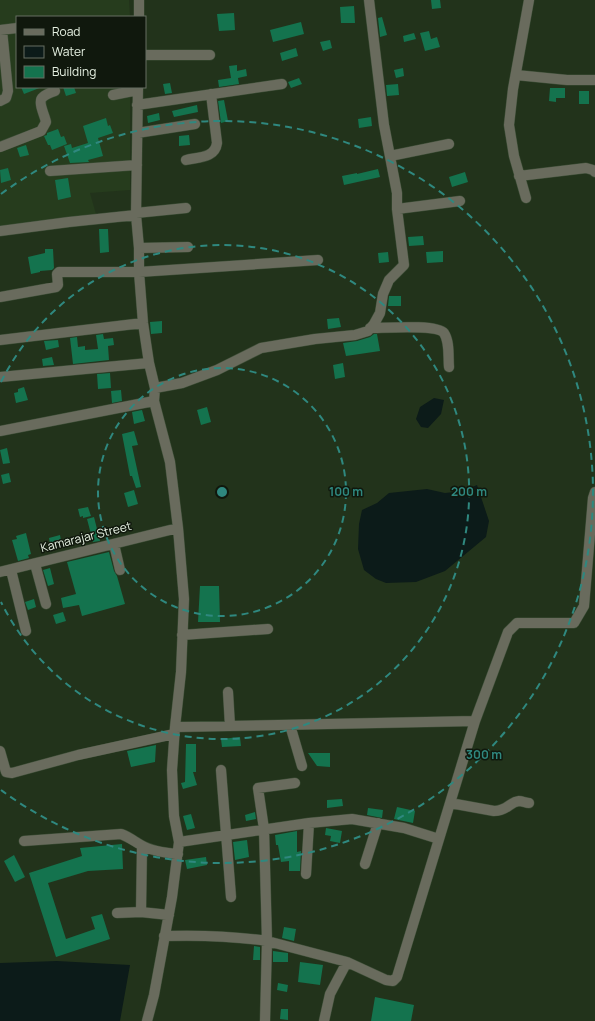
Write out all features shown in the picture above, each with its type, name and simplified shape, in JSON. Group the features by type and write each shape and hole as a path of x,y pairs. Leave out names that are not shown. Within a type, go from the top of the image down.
{"street":[{"path":"139,0 139,16"},
{"path":"155,388 182,382 217,370 261,348 314,339 356,335 368,330 380,313 383,294 389,280 404,265 396,193 384,125 369,0"},
{"path":"526,198 514,156 509,125 529,0"},
{"path":"0,101 6,98 8,91 1,30 16,28"},
{"path":"146,55 210,55"},
{"path":"516,76 567,80 595,80"},
{"path":"137,105 282,84"},
{"path":"113,95 138,89 136,214 143,323 149,363 155,388 154,401 170,462 178,528 184,599 181,672 174,730 173,788 174,816 179,842 178,854 169,915 148,1021"},
{"path":"0,147 41,131 46,122 41,99 42,97 55,91"},
{"path":"186,160 208,155 214,152 216,148 217,143 211,94"},
{"path":"137,133 195,124"},
{"path":"390,156 449,144"},
{"path":"50,171 137,165"},
{"path":"519,176 586,168 595,172"},
{"path":"397,209 460,201"},
{"path":"0,231 186,208"},
{"path":"139,248 188,247"},
{"path":"0,297 56,288 58,285 57,274 59,272 139,272 318,260"},
{"path":"0,340 143,323"},
{"path":"370,328 436,328 443,332 447,339 449,367"},
{"path":"0,377 149,363"},
{"path":"0,431 154,401"},
{"path":"164,936 251,938 268,940 347,962 386,980 393,981 396,977 475,720 508,632 517,623 574,623 584,606 593,498 595,492"},
{"name":"Kamarajar Street","path":"0,572 178,528"},
{"path":"114,544 120,570"},
{"path":"35,564 46,604"},
{"path":"11,570 26,631"},
{"path":"182,635 268,629"},
{"path":"228,692 230,726"},
{"path":"0,751 6,772 12,773 174,730 230,726 475,720"},
{"path":"290,725 302,766"},
{"path":"221,770 231,897"},
{"path":"265,1021 268,940 264,829 258,788 295,783"},
{"path":"450,803 494,811 507,809 511,804 519,801 529,803"},
{"path":"179,842 264,829 352,819 424,833 439,839"},
{"path":"306,874 310,823"},
{"path":"365,864 378,824"},
{"path":"24,841 121,834 130,837 142,846 162,852 178,854"},
{"path":"141,912 142,846"},
{"path":"117,912 141,912 169,915"},
{"path":"324,1021 330,994 347,962"}],"shaded area":[{"path":"0,0 129,0 130,16 16,16 16,88 130,88 130,190 90,193 96,214 0,226"}],"water":[{"path":"434,398 444,400 441,414 428,428 421,427 416,419 420,407"},
{"path":"477,485 489,521 486,537 445,571 416,582 386,583 376,579 364,570 358,549 359,524 362,510 377,503 389,493 427,489 445,493 463,491"},
{"path":"57,961 130,965 120,1021 0,1021 0,963"}],"building":[{"path":"431,0 440,0 441,8 432,9"},
{"path":"354,6 355,23 341,23 340,7"},
{"path":"234,13 235,30 219,31 217,14"},
{"path":"382,17 387,35 380,37 378,18"},
{"path":"301,22 304,34 273,42 270,30"},
{"path":"429,31 431,39 437,37 440,47 425,51 420,33"},
{"path":"414,33 416,39 404,42 403,36"},
{"path":"330,40 332,48 323,51 320,42"},
{"path":"296,48 298,56 282,61 280,53"},
{"path":"237,65 237,71 246,69 247,76 238,78 239,84 219,87 218,80 231,78 229,66"},
{"path":"403,68 404,76 396,78 394,70"},
{"path":"299,78 302,84 291,88 288,82"},
{"path":"170,83 172,93 165,94 163,84"},
{"path":"398,84 399,95 387,96 386,85"},
{"path":"21,88 39,88 24,94"},
{"path":"63,88 74,88 76,93 66,96"},
{"path":"550,88 565,88 565,98 556,98 556,102 549,101"},
{"path":"579,91 589,91 589,104 579,104"},
{"path":"224,100 228,121 221,123 218,101"},
{"path":"197,105 198,112 174,117 172,111"},
{"path":"159,113 160,120 148,123 147,116"},
{"path":"371,117 372,126 359,128 358,119"},
{"path":"106,118 108,126 110,125 113,133 98,138 103,156 88,160 89,162 70,163 64,146 71,144 72,148 88,143 83,126"},
{"path":"58,129 61,137 64,136 67,144 52,150 44,136 47,135 47,133"},
{"path":"189,135 190,145 179,146 179,136"},
{"path":"26,145 29,155 20,157 17,148"},
{"path":"8,168 11,180 1,183 0,170"},
{"path":"378,169 380,177 344,185 342,176"},
{"path":"465,172 468,182 452,187 449,177"},
{"path":"68,178 71,197 58,200 55,180"},
{"path":"99,229 108,229 109,252 100,253"},
{"path":"423,236 424,245 409,246 408,237"},
{"path":"45,249 53,249 54,268 52,270 40,271 31,274 28,257 45,253"},
{"path":"443,251 443,262 427,263 426,252"},
{"path":"388,252 389,262 379,263 378,253"},
{"path":"389,296 401,296 401,306 388,306"},
{"path":"339,318 341,327 328,329 327,319"},
{"path":"162,321 162,333 151,334 150,322"},
{"path":"103,334 104,339 113,338 114,345 108,346 109,360 73,364 70,338 77,337 78,347 85,346 85,350 98,349 96,335"},
{"path":"377,334 380,351 346,356 343,343 357,341 370,337"},
{"path":"58,340 59,347 46,350 44,341"},
{"path":"52,357 54,365 43,366 42,359"},
{"path":"343,363 345,377 335,379 333,365"},
{"path":"110,373 111,388 98,389 97,374"},
{"path":"24,387 28,400 16,403 14,393 18,392 18,389"},
{"path":"121,390 122,401 112,403 111,391"},
{"path":"207,407 211,422 201,425 197,410"},
{"path":"142,410 145,421 134,424 132,412"},
{"path":"134,431 138,445 132,446 141,487 136,488 132,476 130,476 122,434"},
{"path":"7,448 10,463 3,464 0,450"},
{"path":"9,473 11,482 3,484 1,475"},
{"path":"134,490 138,504 128,507 124,493"},
{"path":"88,507 91,516 83,518 83,516 80,517 78,509"},
{"path":"94,517 100,541 93,542 87,519"},
{"path":"26,533 31,554 28,555 29,558 18,561 12,540 17,539 16,536"},
{"path":"60,535 62,546 51,549 49,538"},
{"path":"109,552 125,604 82,616 79,605 63,608 61,598 76,594 67,562"},
{"path":"50,568 54,584 48,586 43,570"},
{"path":"200,586 219,586 220,622 198,622"},
{"path":"34,599 36,607 28,610 25,602"},
{"path":"63,612 66,621 56,624 53,615"},
{"path":"240,737 241,746 222,747 221,739"},
{"path":"186,744 196,744 196,772 193,772 197,785 183,789 181,783 185,782"},
{"path":"156,745 155,762 131,767 127,751"},
{"path":"308,753 330,753 330,767 317,766"},
{"path":"342,799 343,806 327,808 327,800"},
{"path":"397,807 415,811 413,823 394,819"},
{"path":"368,808 383,810 382,818 367,815"},
{"path":"255,812 256,819 246,821 245,815"},
{"path":"191,814 195,828 187,830 183,816"},
{"path":"326,828 342,831 340,843 330,841 331,836 325,835"},
{"path":"297,831 297,852 301,851 300,871 289,871 289,861 281,862 275,835"},
{"path":"247,840 249,857 235,860 233,842"},
{"path":"122,844 123,869 88,871 48,883 66,939 95,929 91,917 102,914 110,939 56,957 29,873 82,856 80,848"},
{"path":"14,855 25,877 15,882 4,861"},
{"path":"206,857 207,865 187,869 185,860"},
{"path":"284,927 296,929 294,941 282,938"},
{"path":"254,946 260,947 260,960 253,960"},
{"path":"273,951 288,953 288,962 273,962"},
{"path":"300,962 323,965 320,985 298,982"},
{"path":"278,983 288,985 287,992 277,990"},
{"path":"375,997 414,1005 411,1021 371,1021"},
{"path":"281,1009 288,1009 288,1020 280,1019"}]}
